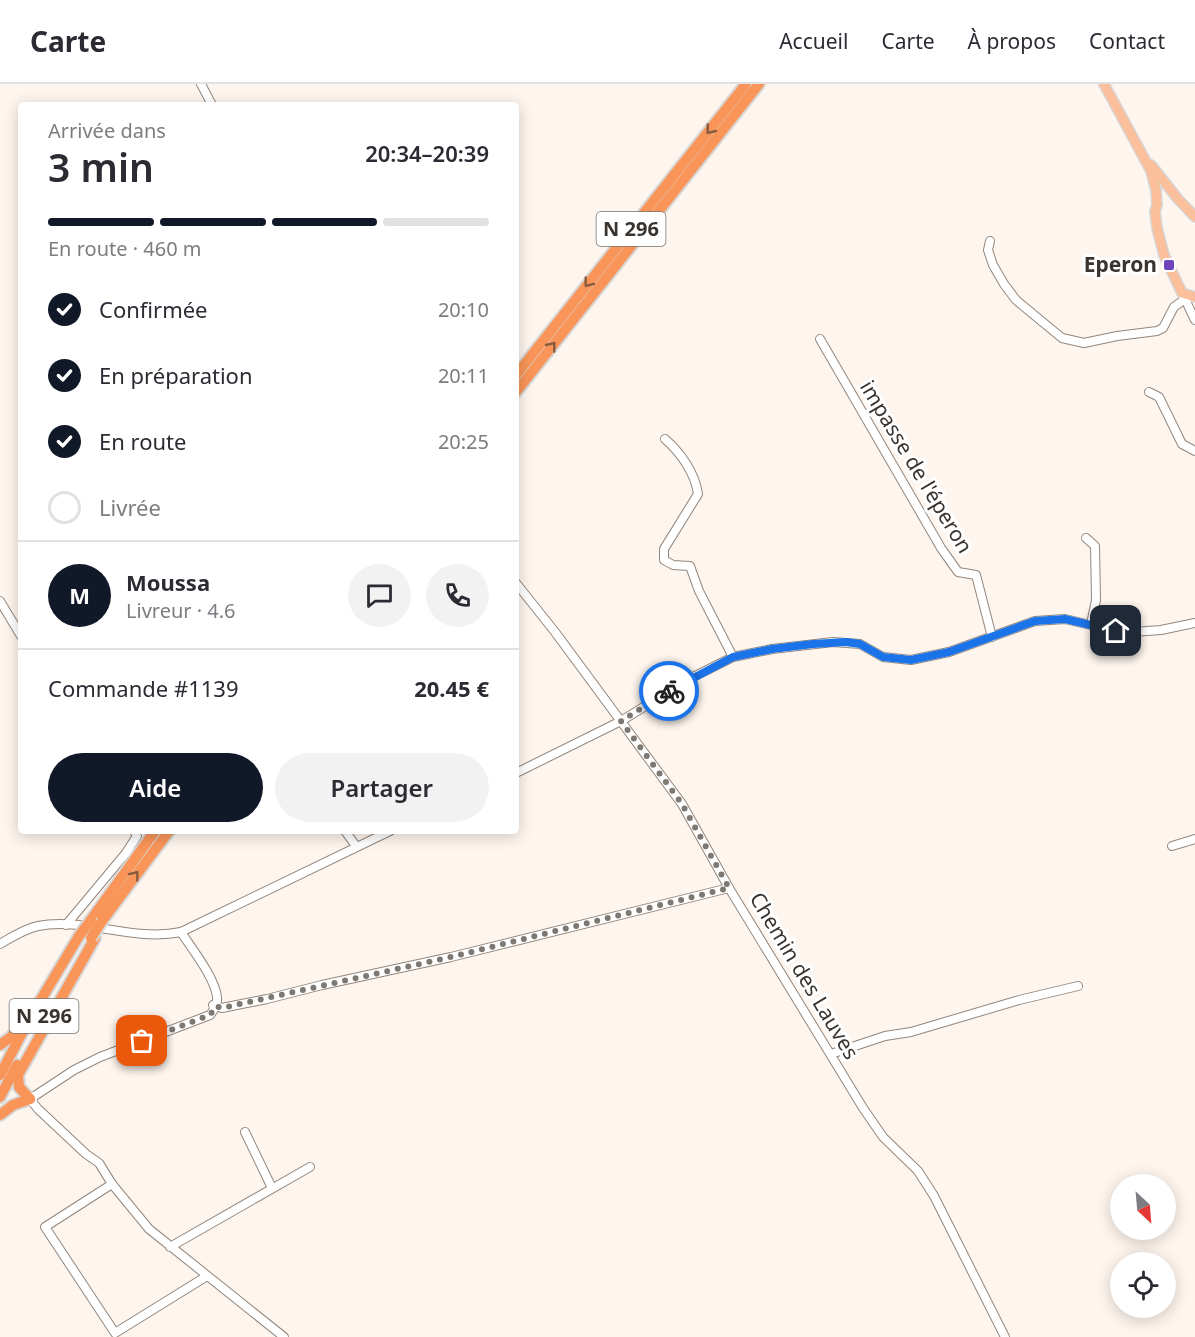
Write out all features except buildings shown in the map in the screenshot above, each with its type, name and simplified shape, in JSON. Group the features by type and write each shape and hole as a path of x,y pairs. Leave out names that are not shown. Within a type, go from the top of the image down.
{"highway":[{"name":"N 296","path":"519,371 746,84"},
{"name":"N 296","path":"519,388 759,84"},
{"name":"N 296","path":"0,1096 38,1026 93,938 99,920 153,834"},
{"name":"N 296","path":"0,1075 79,936 115,903 167,834"},
{"path":"0,1115 13,1105 30,1099 19,1087 18,1075 93,938"},
{"path":"0,1045 11,1038 64,961"}],"main road":[{"path":"1104,84 1146,159 1195,217"},
{"path":"1146,159 1156,190 1155,212 1164,255 1187,296"},
{"path":"1157,204 1165,195 1175,196"}],"street":[{"path":"201,84 210,102"},
{"path":"990,241 988,250 993,265 1004,284 1016,300 1062,338 1084,343 1157,331 1163,328 1174,307 1187,296 1195,320"},
{"name":"impasse de l'éperon","path":"820,339 941,548 958,572 976,575 992,637"},
{"path":"1149,392 1159,397 1182,444 1195,451"},
{"path":"665,439 674,447 690,470 696,482 698,494 664,549 664,560 673,565 690,566 699,591 733,657"},
{"path":"1086,537 1095,546 1096,600 1091,624"},
{"name":"Chemin des Lauves","path":"519,587 682,804 729,888 873,1123 918,1171 934,1196 1005,1337"},
{"path":"0,601 18,631"},
{"path":"519,771 621,721 691,678 733,657 772,649 833,642 860,644 883,657 911,660 949,652 1035,621 1065,619 1116,631 1133,632 1161,630 1195,623"},
{"path":"66,925 126,853 137,836 136,834"},
{"path":"347,834 356,846"},
{"path":"0,944 36,926 66,925 147,935 181,932 383,834"},
{"path":"1172,846 1195,839"},
{"path":"181,932 202,966 215,1001 222,1008 451,957 729,888"},
{"path":"831,1054 885,1036 911,1032 1019,1000 1078,986"},
{"path":"215,1001 210,1015 100,1058 74,1071 30,1099 38,1109 99,1163 112,1185 149,1229 284,1337"},
{"path":"245,1132 272,1188"},
{"path":"170,1247 310,1167"},
{"path":"112,1185 45,1227 115,1333 207,1276"}],"way so far":[{"path":"142,1041 210,1015 216,1006 222,1008 267,999 451,957 729,888 682,804 621,721 669,691"}],"place":[{"name":"Eperon","path":"1169,265"}],"route":[{"path":"669,691 733,657 772,649 846,642 860,644 883,657 911,660 949,652 1035,621 1049,619 1065,619 1116,631"}]}
